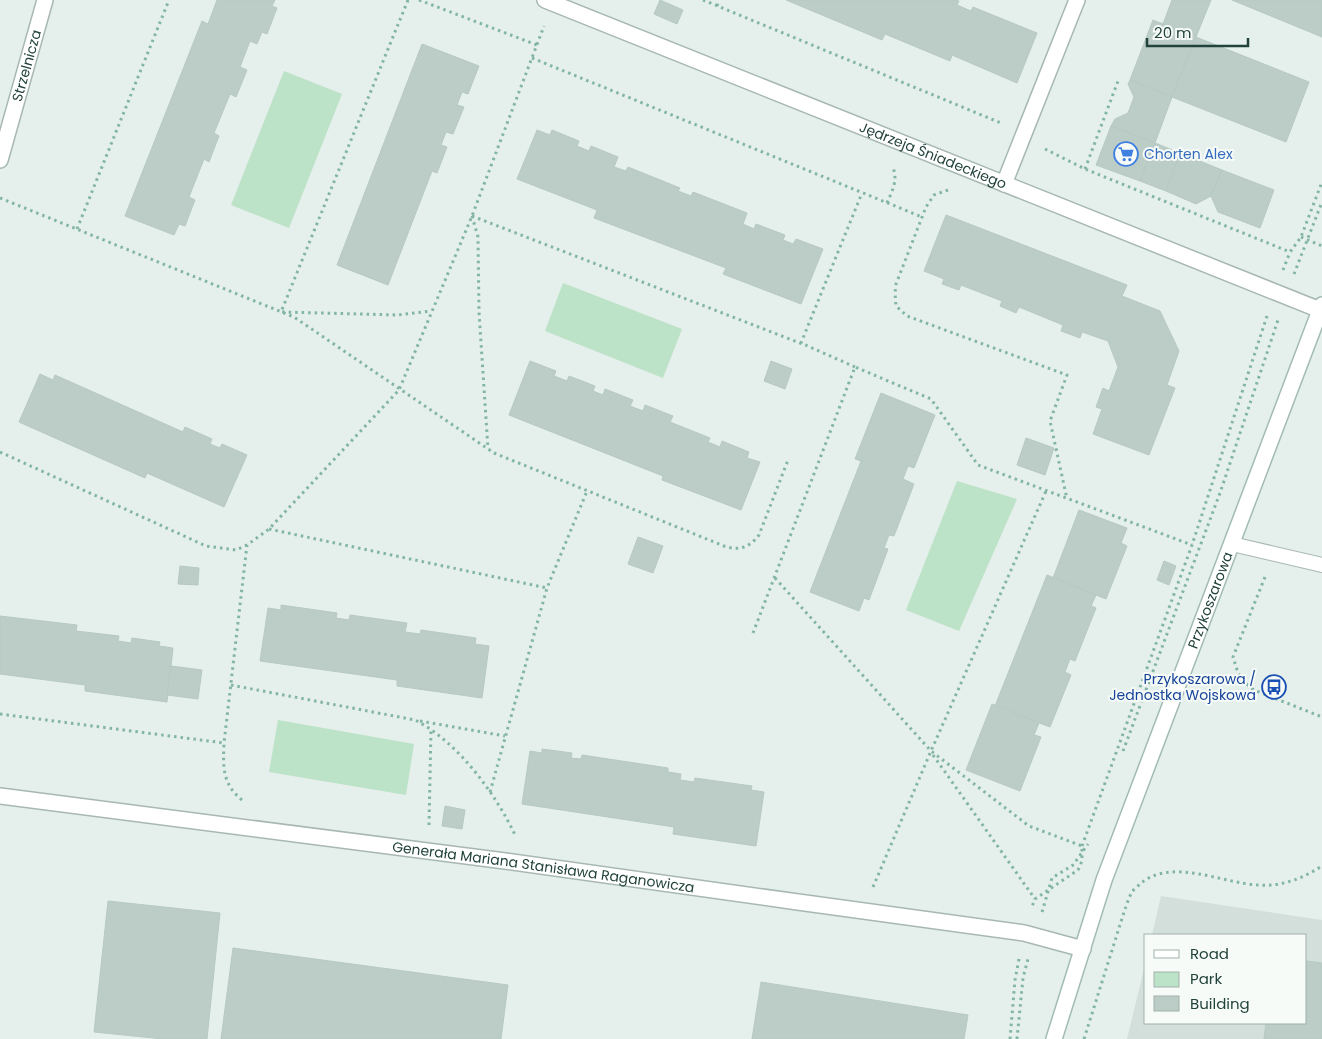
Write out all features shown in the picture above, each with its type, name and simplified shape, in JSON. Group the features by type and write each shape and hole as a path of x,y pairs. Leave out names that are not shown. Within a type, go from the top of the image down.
{"street":[{"name":"Strzelnicza","path":"0,160 45,0"},
{"path":"1004,184 1077,0"},
{"name":"Jędrzeja Śniadeckiego","path":"549,2 1280,294 1321,307"},
{"name":"Przykoszarowa","path":"1054,1039 1104,880 1321,307"},
{"name":"Generała Mariana Stanisława Raganowicza","path":"0,796 505,861 1035,936 1083,949"}],"lane":[{"path":"1232,544 1322,565"}],"path":[{"path":"77,230 169,0"},
{"path":"281,312 408,0"},
{"path":"419,0 537,44"},
{"path":"717,6 719,0"},
{"path":"0,452 206,546 236,550 247,545 269,528 399,390 472,216 532,58 549,2"},
{"path":"532,58 922,218"},
{"path":"1085,169 1118,81"},
{"path":"887,203 896,177 893,168 888,162"},
{"path":"1322,182 1301,237 1322,246"},
{"path":"954,190 934,195 926,207 896,284 896,306 907,316 1067,375 1050,421 1067,499"},
{"path":"805,344 801,343 862,193"},
{"path":"0,198 294,318 488,449 733,549 741,549 754,541 759,535 788,460"},
{"path":"1082,861 1082,846 1192,545 1280,294 1307,240 1322,202"},
{"path":"472,216 805,344 855,368 932,399 978,465 1192,545"},
{"path":"472,216 478,237 479,312 488,449"},
{"path":"1123,752 1220,493 1280,294 1290,252"},
{"path":"281,312 398,314 432,311"},
{"path":"753,633 855,368"},
{"path":"490,793 547,588 587,491"},
{"path":"863,886 873,888 931,751 1046,491"},
{"path":"269,528 547,588"},
{"path":"247,545 224,743 223,768 225,777 238,798 247,805"},
{"path":"1274,554 1233,658 1238,673 1244,682 1254,690 1322,717"},
{"path":"775,578 931,751 1035,900"},
{"path":"231,685 505,736"},
{"path":"0,714 224,743"},
{"path":"415,720 431,729 463,758 507,818 517,839 507,838"},
{"path":"429,828 431,729"},
{"path":"931,751 1029,826 1082,846"},
{"path":"1017,1039 1023,978 1052,878 1073,865 1088,845 1091,836"},
{"path":"1084,1039 1132,891 1153,874 1181,872 1258,886 1295,881 1322,866"},
{"path":"1021,908 1031,910"}],"shaded area":[{"path":"1161,896 1322,920 1322,1039 1127,1039 1144,969 1144,1024 1307,1024 1307,934 1152,934"}],"green space":[{"path":"284,71 342,94 289,228 231,205"},
{"path":"563,283 682,329 663,378 545,331"},
{"path":"957,481 1017,499 959,631 906,610"},
{"path":"278,720 414,744 406,795 269,772"}],"building":[{"path":"217,0 275,0 272,6 277,8 267,34 262,32 257,44 250,41 240,67 247,70 236,97 230,94 214,133 219,136 209,162 204,159 189,197 195,200 185,226 179,224 174,235 125,216 202,21 208,24"},
{"path":"660,0 683,10 677,24 654,14"},
{"path":"786,0 956,0 959,1 957,5 971,11 973,7 1037,33 1017,83 952,55 950,61 885,34 882,40"},
{"path":"1172,0 1211,0 1196,37 1163,24"},
{"path":"1232,0 1322,0 1322,37"},
{"path":"1153,20 1196,37 1172,97 1130,80"},
{"path":"1196,37 1309,82 1286,142 1172,97"},
{"path":"422,44 479,66 468,94 462,92 457,105 464,107 453,134 446,132 441,145 447,147 437,173 432,171 388,285 337,265"},
{"path":"1130,80 1172,97 1155,143 1111,126 1115,119 1128,113 1134,97 1128,84"},
{"name":"Chorten Alex","path":"1111,126 1155,143 1140,181 1096,165"},
{"path":"537,130 550,135 552,130 579,141 577,146 589,151 591,146 618,157 614,167 626,171 628,167 680,188 678,191 691,196 693,192 747,213 743,224 754,229 756,224 785,235 783,240 793,244 796,239 823,249 801,304 723,274 726,268 594,218 597,210 517,179"},
{"path":"1155,143 1180,153 1166,191 1140,181"},
{"path":"1180,153 1222,170 1211,196 1196,204 1166,191"},
{"path":"1222,170 1274,190 1260,228 1218,212 1211,196"},
{"path":"946,215 1127,285 1122,296 1160,311 1179,351 1167,385 1175,388 1149,455 1093,434 1102,409 1096,407 1103,388 1109,391 1118,367 1108,341 1082,332 1080,338 1061,331 1063,325 1019,307 1016,313 1000,306 1002,301 961,285 959,290 942,284 944,279 924,271"},
{"path":"530,361 556,371 554,376 567,381 569,376 595,386 593,391 603,395 605,389 633,400 630,406 643,411 645,405 673,416 670,422 710,438 708,442 720,447 722,441 749,452 747,458 760,462 741,510 662,480 663,476 509,415"},
{"path":"771,361 792,369 785,389 764,381"},
{"path":"40,374 53,380 55,375 183,432 185,427 212,439 210,444 220,448 222,444 247,455 224,507 147,473 145,478 19,422"},
{"path":"881,393 935,415 914,468 908,466 903,479 914,484 894,536 889,535 884,548 888,549 869,600 864,598 859,611 810,592 861,461 855,459"},
{"path":"1026,438 1054,448 1045,475 1017,465"},
{"path":"1079,510 1127,528 1121,543 1127,546 1106,599 1053,578"},
{"path":"638,537 663,546 653,573 628,564"},
{"path":"1164,561 1176,566 1169,585 1157,580"},
{"path":"180,566 199,568 198,585 178,584"},
{"path":"1047,575 1096,595 1091,606 1096,608 1075,661 1070,659 1065,672 1071,675 1050,727 995,706"},
{"path":"281,605 337,613 336,618 349,620 350,615 407,623 405,632 420,634 421,630 476,638 475,644 489,646 482,698 397,686 397,680 260,661 268,608 281,610"},
{"path":"0,616 77,625 76,631 119,636 118,641 131,643 132,638 160,642 159,646 173,648 167,702 85,691 85,685 0,674"},
{"path":"171,666 202,670 198,699 167,695"},
{"path":"992,704 1039,723 1034,735 1041,737 1020,791 966,770"},
{"path":"542,749 572,753 571,758 581,759 582,755 668,768 668,772 681,774 680,780 694,782 695,778 752,786 751,790 764,792 756,846 673,834 674,827 522,804 530,751 542,753"},
{"path":"445,806 465,810 462,829 442,826"},
{"path":"108,901 220,913 207,1039 163,1039 94,1032"},
{"path":"233,948 508,985 501,1039 221,1039"},
{"path":"1307,961 1322,963 1322,1039 1264,1039 1266,1024 1307,1024"},
{"path":"761,982 968,1015 964,1039 752,1039"}],"place":[{"name":"Chorten Alex","path":"1126,154"},
{"name":"Przykoszarowa / Jednostka Wojskowa","path":"1274,687"}]}
